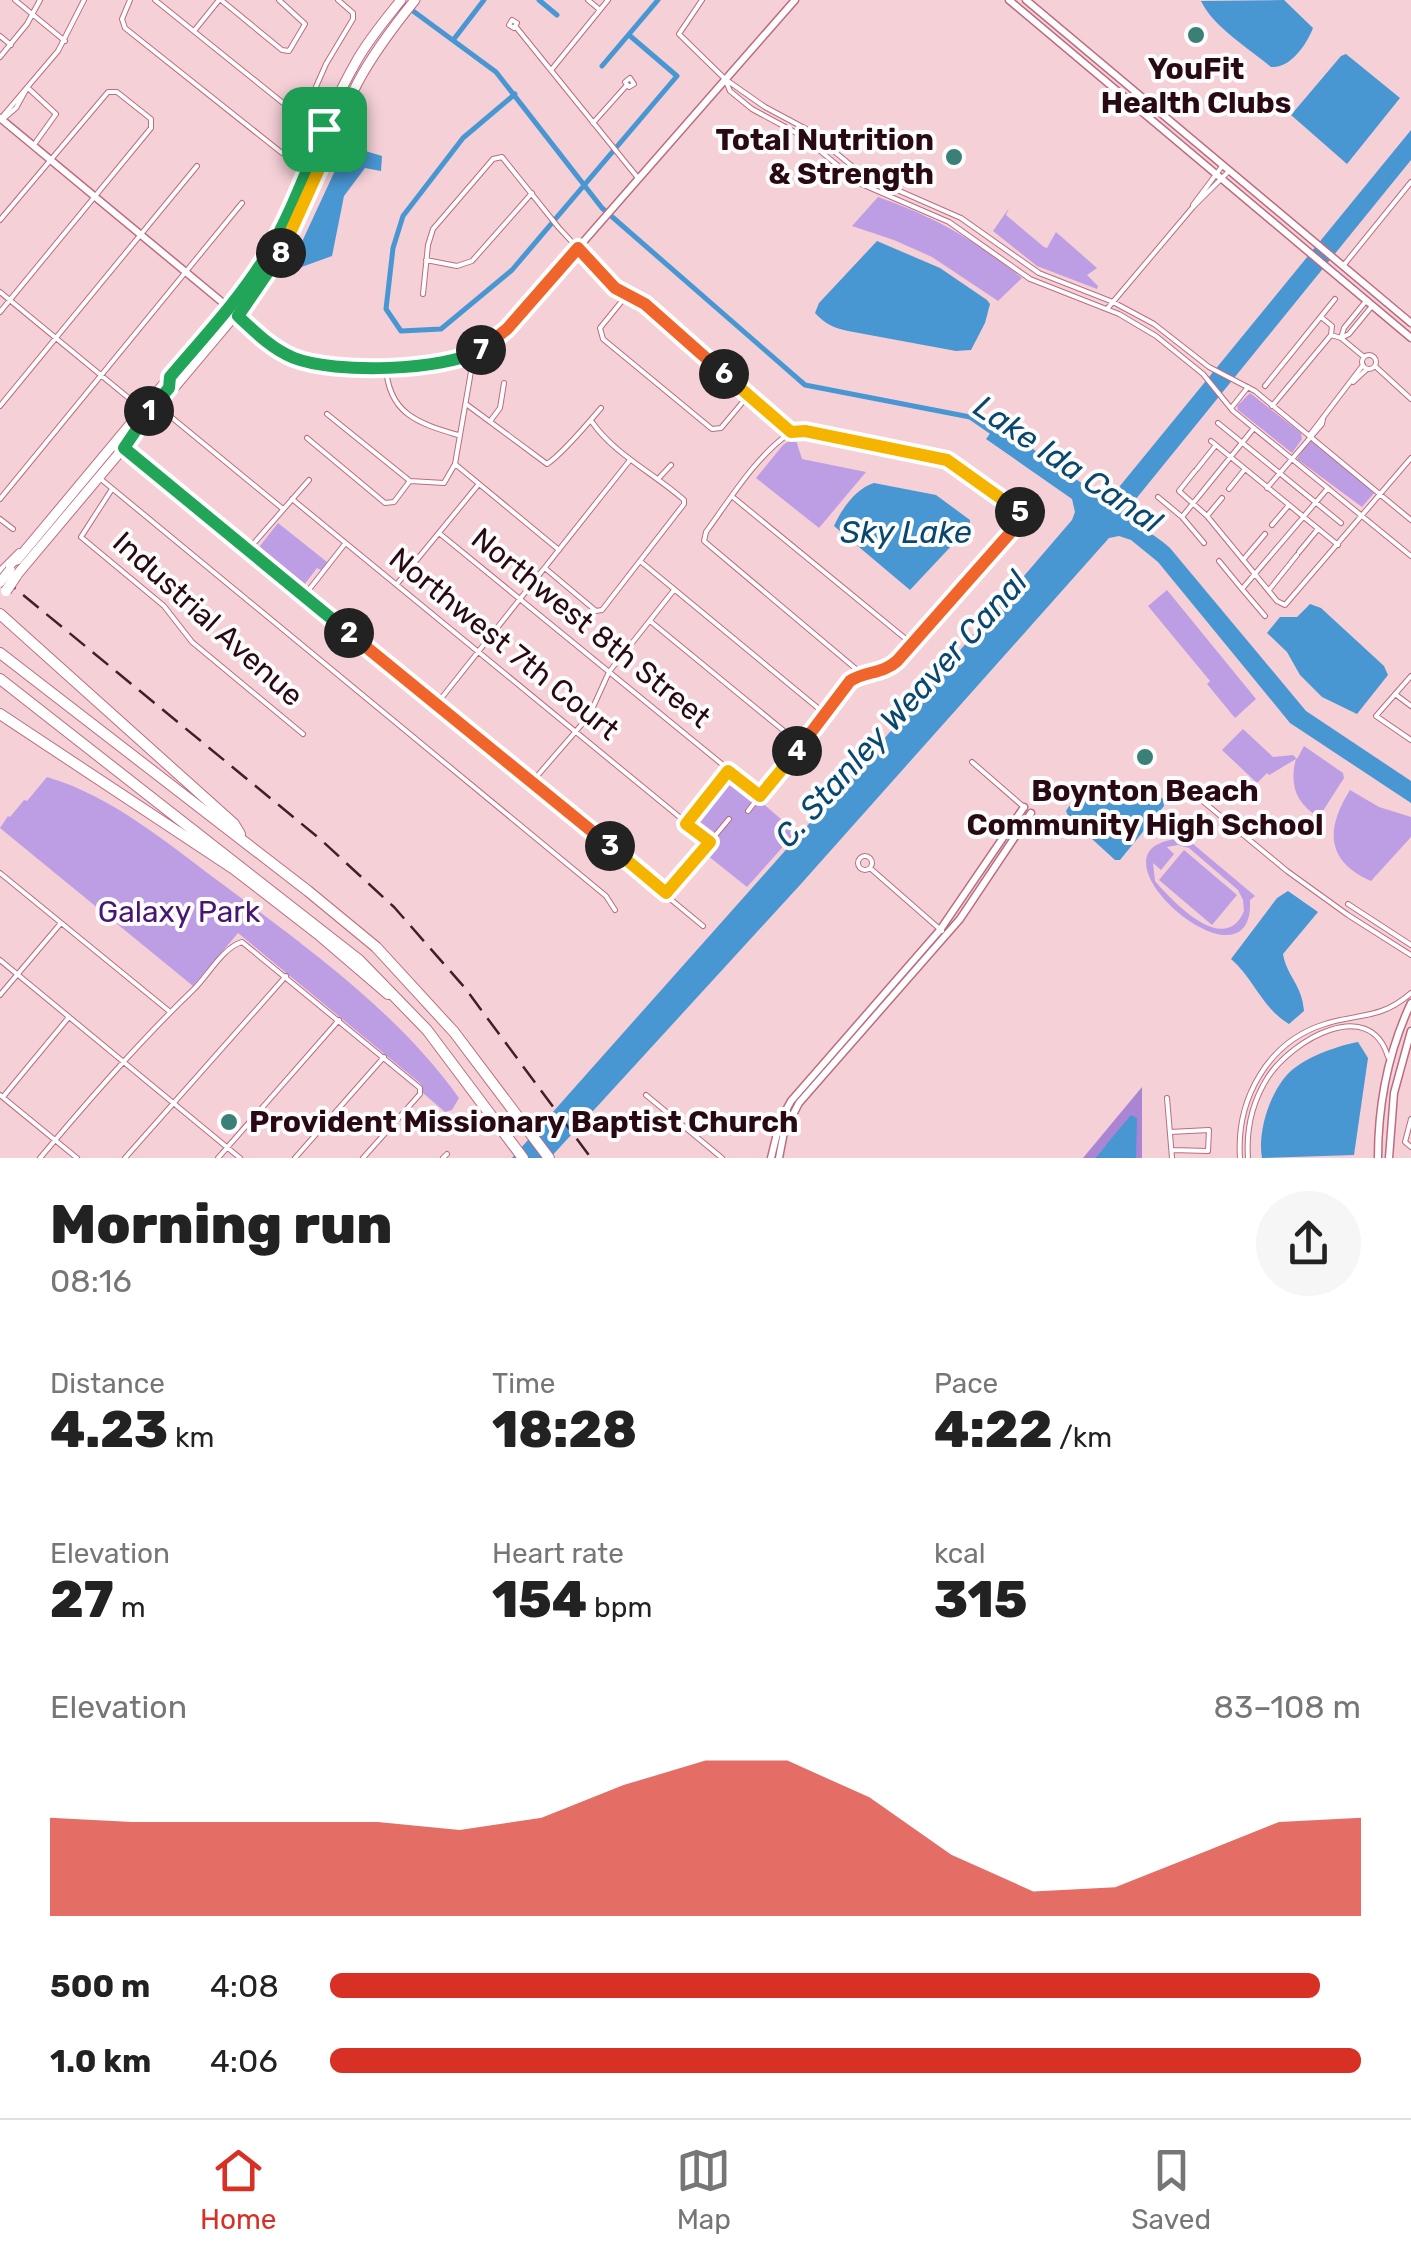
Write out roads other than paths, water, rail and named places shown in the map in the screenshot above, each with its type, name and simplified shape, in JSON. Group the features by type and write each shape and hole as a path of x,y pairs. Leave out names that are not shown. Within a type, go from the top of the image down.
{"highway":[{"path":"0,574 20,554"},
{"path":"2,590 16,576"},
{"path":"1,618 234,824 245,843"},
{"path":"0,653 338,915 400,970 454,1032 549,1158"},
{"path":"0,679 322,928 406,1006 524,1158"},
{"path":"0,714 234,869 330,944 376,986 406,1006"}],"main road":[{"path":"95,474 124,448 238,316 284,249 336,130 401,0"},
{"path":"16,576 33,547 95,474 142,409 230,307 273,244 356,60 396,15 415,0"},
{"path":"140,429 145,416 170,386 170,377"},
{"path":"2,590 20,554 33,547"}],"street":[{"path":"15,0 65,41"},
{"path":"0,57 40,0"},
{"path":"84,0 65,41 1,120 230,307 272,346 294,358 330,366 443,364 474,354 502,334 795,0"},
{"path":"130,0 122,19 125,28 278,152 290,148 326,64 353,19 353,12 338,0"},
{"path":"156,0 293,111 336,130"},
{"path":"165,8 171,0"},
{"path":"194,31 220,0 282,50 289,50 305,24 280,0"},
{"path":"588,0 600,10"},
{"path":"552,69 608,0"},
{"path":"702,0 678,34 726,79 765,107 813,133 863,176 960,218 1039,273 1148,320 1209,367 1272,406 1411,520"},
{"path":"1009,0 1411,338"},
{"path":"1026,0 1411,323"},
{"path":"516,26 638,178"},
{"path":"0,36 10,44"},
{"path":"726,79 730,90 752,109 802,136 866,188 949,222 1037,282 1142,327 1204,374 1225,402 1290,460 1411,556"},
{"path":"593,124 626,86"},
{"path":"27,89 56,114 34,146"},
{"path":"0,220 113,90 153,123 0,312"},
{"path":"423,294 430,237 437,222 493,158 505,158 558,228 626,296 645,304 791,432"},
{"path":"0,406 197,166"},
{"path":"1107,309 1226,168"},
{"path":"1343,266 1411,182"},
{"path":"426,260 457,266 472,261 532,193"},
{"path":"0,499 242,203"},
{"path":"0,292 142,409"},
{"path":"626,296 602,325 600,334 715,430 748,395"},
{"path":"1264,386 1335,299"},
{"path":"1342,338 1344,328 1370,303 1387,303"},
{"path":"1272,406 1330,335 1333,328 1321,317"},
{"path":"1267,488 1365,367 1364,357 1342,338 1330,335"},
{"path":"1174,350 1180,344"},
{"path":"326,414 410,481 444,483 455,464 474,354"},
{"path":"1364,357 1374,356 1375,366 1411,399"},
{"path":"386,366 387,389 396,402 418,420 459,435"},
{"path":"1365,367 1375,366"},
{"path":"491,420 500,408 504,383"},
{"path":"1231,408 1248,388"},
{"path":"466,404 546,464 582,426 592,422 601,408"},
{"path":"159,407 283,509"},
{"path":"546,569 599,611 682,509 684,500 630,460 592,422"},
{"path":"1218,423 1341,523"},
{"path":"1182,517 1254,428"},
{"path":"748,811 844,686 862,674 888,668 1018,524 1021,515 1018,509 947,460 805,431 791,432 776,443 733,496 706,532 706,544 862,674"},
{"path":"307,438 385,503 394,502 410,481"},
{"path":"1338,545 1214,443 1179,490 1208,516 1281,604 1290,602 1338,545 1362,516 1410,457"},
{"path":"124,448 703,926"},
{"path":"436,705 630,460"},
{"path":"455,464 560,551"},
{"path":"659,478 670,465"},
{"path":"1229,490 1245,469"},
{"path":"95,474 606,896 615,910"},
{"path":"248,550 308,480"},
{"path":"396,584 478,485"},
{"name":"Industrial Avenue","path":"112,488 81,538 164,606 192,642 303,734"},
{"path":"1242,589 1328,488"},
{"path":"733,496 912,644"},
{"path":"1158,497 1204,543"},
{"path":"1208,516 1222,498"},
{"name":"Northwest 7th Court","path":"292,499 710,842"},
{"path":"1272,525 1289,505"},
{"path":"0,519 12,529"},
{"path":"1268,590 1318,529"},
{"name":"Northwest 8th Street","path":"439,533 760,796"},
{"path":"1244,560 1265,534"},
{"path":"304,596 346,544"},
{"path":"640,561 824,713"},
{"path":"1220,562 1265,616"},
{"path":"532,782 596,706 608,672 674,590"},
{"path":"650,622 802,745"},
{"path":"1411,676 1377,713 1378,718 1411,740"},
{"path":"1394,693 1411,706"},
{"path":"770,1158 780,1121 944,933 1027,810 972,762"},
{"path":"686,824 728,771"},
{"path":"1175,783 1287,872 1411,954"},
{"path":"666,893 729,820"},
{"path":"870,868 944,933"},
{"path":"0,873 169,1011"},
{"path":"1348,904 1411,945"},
{"path":"0,994 61,923"},
{"path":"1381,936 1385,929"},
{"path":"40,1158 169,1011 240,942 419,1086 420,1094 363,1158"},
{"path":"0,960 240,1158"},
{"path":"126,1158 286,976"},
{"path":"1240,1158 1240,1130 1248,1096 1260,1074 1284,1046 1320,1025 1382,1013 1411,994"},
{"path":"1378,1158 1380,1111 1390,1061 1411,1002"},
{"path":"69,1017 2,1096 77,1158"},
{"path":"218,1158 340,1020"},
{"path":"1248,1158 1250,1120 1258,1094 1278,1064 1303,1042 1334,1030 1368,1028 1381,1038 1390,1061"},
{"path":"1390,1158 1394,1093 1411,1032"},
{"path":"294,1158 384,1057"},
{"path":"779,1158 784,1132 802,1094"},
{"path":"646,1095 722,1158"},
{"path":"1167,1098 1172,1158"},
{"path":"1411,1119 1406,1142 1411,1147"},
{"path":"1170,1132 1209,1130 1208,1151 1188,1155 1172,1150"}],"water":[{"path":"1284,0 1313,28 1302,48 1278,67 1271,67 1223,29 1201,1"},
{"path":"1346,54 1400,98 1347,164 1291,115"},
{"path":"1411,130 1411,160 1129,512 1170,548 1306,711 1411,781 1411,803 1290,723 1158,562 1131,540 1109,538 550,1158 512,1158 871,754 1072,520 1072,499 986,439 997,424 1095,496 1115,492"},
{"path":"352,147 382,156 381,171 365,168 344,196 332,256 296,269 294,259 345,149"},
{"path":"877,241 940,268 987,300 990,304 985,323 971,350 956,351 843,330 815,313 819,303"},
{"name":"Sky Lake","path":"874,483 936,495 970,520 970,526 910,590 834,526 850,500"},
{"path":"1310,604 1321,608 1384,666 1388,675 1357,714 1322,697 1267,633 1280,617 1297,617"},
{"path":"1132,787 1153,792 1163,799 1164,806 1120,860 1115,860 1066,811 1086,794"},
{"path":"1288,891 1318,912 1283,954 1304,1011 1289,1024 1272,1010 1231,959 1277,898"},
{"path":"1358,1042 1368,1058 1354,1155 1262,1158 1264,1123 1284,1078 1315,1056"},
{"path":"1131,1115 1137,1118 1136,1158 1095,1158"}],"waterway":[{"path":"454,39 484,0"},
{"path":"539,0 557,15"},
{"path":"602,66 658,0"},
{"name":"Lake Ida Canal","path":"409,8 496,72 602,208 805,385 970,417 996,435"},
{"path":"515,94 463,138 403,216 393,248 386,309 401,331 441,329 512,270 677,76 629,35"}],"railway":[{"path":"0,576 320,839 394,907 465,988 591,1158"}],"place":[{"name":"YouFit Health Clubs","path":"1196,35"},
{"name":"Total Nutrition & Strength","path":"954,157"},
{"name":"Boynton Beach Community High School","path":"1145,757"},
{"name":"Provident Missionary Baptist Church","path":"229,1122"}],"water label":[{"name":"C. Stanley Weaver Canal","path":"901,709"}],"park label":[{"name":"Galaxy Park","path":"179,912"}]}
